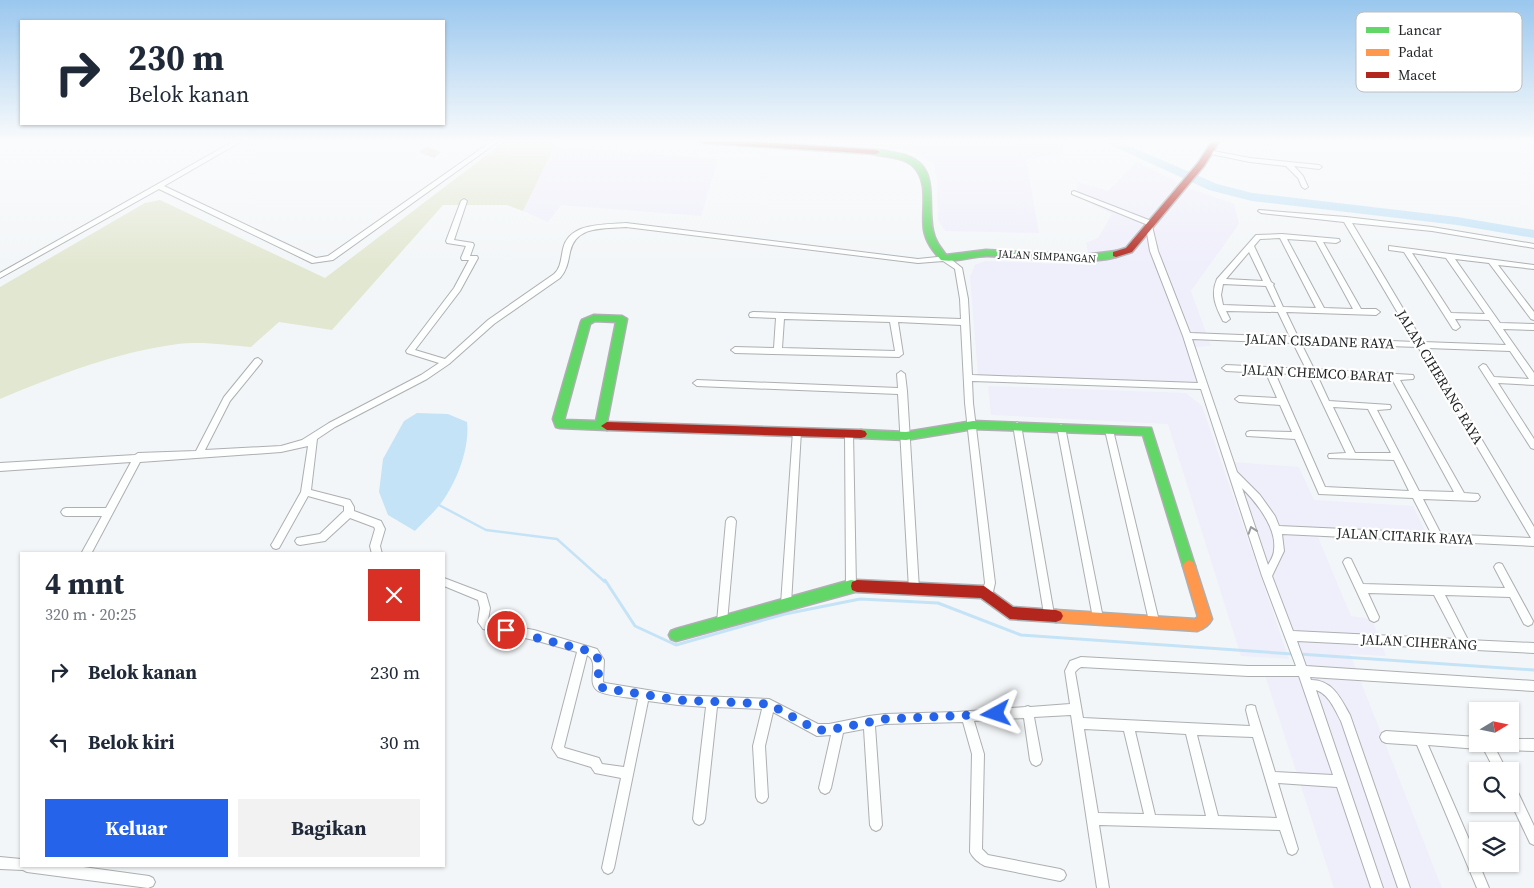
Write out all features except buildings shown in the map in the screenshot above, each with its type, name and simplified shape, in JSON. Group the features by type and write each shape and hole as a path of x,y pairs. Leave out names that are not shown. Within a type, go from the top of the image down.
{"street":[{"path":"0,276 168,182"},
{"path":"160,187 315,261 321,261 330,258 437,182"},
{"path":"676,635 850,586 984,592 989,589 990,582 968,378 966,322 961,274 953,263 936,250 932,238 927,182"},
{"name":"JALAN SIMPANGAN","path":"944,258 980,254 1097,259 1115,257 1129,250 1184,182"},
{"path":"1302,182 1304,187"},
{"path":"1074,192 1150,226 1154,251 1187,336 1202,386 1267,576 1308,685 1377,888"},
{"path":"446,362 410,351 456,289 474,258 465,258 470,245 450,241 464,201"},
{"path":"1261,211 1432,229 1534,246"},
{"name":"JALAN CIHERANG RAYA","path":"1346,219 1534,535"},
{"path":"0,467 289,448 306,443 446,362 491,322 557,276 562,271 568,244 577,234 590,228 637,225 892,258 925,261 944,258"},
{"path":"1226,319 1215,293 1220,281 1262,235 1336,241"},
{"path":"1282,236 1321,310"},
{"path":"1318,239 1358,311"},
{"path":"1250,246 1352,456"},
{"path":"1392,248 1534,268"},
{"path":"1406,250 1456,327"},
{"path":"1449,256 1533,378"},
{"path":"1492,262 1534,318"},
{"path":"1220,281 1270,284"},
{"path":"1220,308 1376,312"},
{"path":"753,315 966,322"},
{"path":"778,351 780,316"},
{"path":"1449,316 1491,317"},
{"path":"601,426 622,319 594,318 586,322 558,419 560,424 601,426 797,431 906,436 973,425 1017,425 1144,430 1149,434 1205,619 1204,622 1197,625 1010,613 984,592"},
{"path":"735,350 898,354 894,320"},
{"path":"1497,326 1534,327"},
{"name":"JALAN CISADANE RAYA","path":"1187,336 1512,348"},
{"path":"199,454 227,399 258,361"},
{"path":"1483,367 1534,446"},
{"name":"JALAN CHEMCO BARAT","path":"1226,368 1410,377"},
{"path":"1269,370 1322,491 1474,498"},
{"path":"901,374 914,589"},
{"path":"1394,376 1461,496"},
{"path":"968,378 1202,386"},
{"path":"1491,380 1533,378"},
{"path":"697,383 903,391"},
{"path":"1239,399 1283,402"},
{"path":"1327,404 1387,406"},
{"path":"1372,406 1435,532"},
{"path":"1017,425 1049,614"},
{"path":"1061,427 1098,618"},
{"path":"1110,430 1154,621"},
{"path":"786,604 797,431"},
{"path":"849,433 850,586"},
{"path":"1250,434 1298,436"},
{"path":"276,544 306,492 313,438"},
{"path":"1332,456 1397,457"},
{"path":"87,552 138,457"},
{"path":"1233,474 1248,486 1266,510 1275,530 1279,543 1278,553 1267,576"},
{"path":"300,541 322,538 349,513 350,507 347,503 306,492"},
{"path":"66,512 108,512"},
{"path":"349,513 378,524 380,529 375,546 376,552"},
{"path":"722,622 731,521"},
{"name":"JALAN CITARIK RAYA","path":"1275,530 1534,542"},
{"path":"1348,562 1374,616"},
{"path":"1499,567 1528,621"},
{"path":"445,582 482,596 485,608 484,622 487,626 534,635 597,654 599,660 597,681 601,688 644,696 769,704 817,730 838,729 870,721 1075,709"},
{"path":"1360,588 1513,593"},
{"path":"1437,590 1465,645"},
{"name":"JALAN CIHERANG","path":"1289,636 1534,648"},
{"path":"583,650 558,748 562,753 595,762 599,769 628,773"},
{"path":"1102,888 1070,671 1074,665 1082,662 1248,671 1300,666 1534,686"},
{"path":"1308,685 1323,687 1332,695 1346,719 1404,888"},
{"path":"608,868 644,696"},
{"path":"699,819 712,701"},
{"path":"762,797 759,746 769,704"},
{"path":"1251,710 1292,849"},
{"path":"1028,711 1036,760"},
{"path":"967,716 978,754 976,852 984,860 1060,875"},
{"path":"870,721 876,825"},
{"path":"1077,723 1257,732"},
{"path":"1128,726 1150,821"},
{"path":"825,788 838,729"},
{"path":"1190,729 1213,822"},
{"path":"1386,737 1469,742"},
{"path":"1420,739 1483,888"},
{"path":"1519,745 1534,745"},
{"path":"1270,777 1340,781"},
{"path":"1519,801 1528,814 1534,839"},
{"path":"1092,819 1284,824"},
{"path":"1,865 20,866"},
{"path":"36,867 149,882"}],"shaded area":[{"path":"537,182 711,182 701,216 561,205 548,222 523,211"},
{"path":"937,182 1030,182 1039,233 945,231 938,220"},
{"path":"1078,182 1108,191 1117,182 1178,182 1234,204 1239,224 1191,291 1211,346 1194,347 1205,384 978,375 970,277 975,265 985,261 1091,265 1086,243 1098,238 1112,214 1076,196"},
{"path":"988,386 1186,393 1202,406 1289,659 1241,656 1168,424 991,415"},
{"path":"1232,462 1299,467 1314,500 1413,506 1431,543 1318,537 1351,616 1372,619 1386,656 1350,654 1442,888 1334,888 1264,672 1307,672"}],"green space":[{"path":"451,182 537,182 523,211 507,205 443,205 332,330 279,322 251,347 196,343 155,348 88,366 43,381 0,399 0,287 145,203 160,200 325,278"}],"water":[{"path":"417,413 448,414 467,422 467,441 462,462 449,491 434,512 415,531 388,515 379,492 383,459 404,421"}],"waterway":[{"path":"1203,182 1252,197 1457,221 1534,234"},
{"path":"439,505 486,530 557,539 605,582"},
{"path":"605,580 635,626 676,645 785,614 860,599 938,603 1021,635 1293,654"},
{"path":"1299,654 1534,670"}],"traffic: fast":[{"path":"926,182 929,232 934,246 944,258 986,253 1084,258 1116,254"},
{"path":"601,426 622,319 594,318 586,322 558,419 560,424 607,426"},
{"path":"861,434 906,436 973,425 1147,431 1189,566"},
{"path":"676,635 851,586 857,586"}],"traffic: slow":[{"path":"1056,616 1197,625 1205,619 1189,566"}],"traffic: jam":[{"path":"1116,254 1129,250 1186,182"},
{"path":"607,426 861,434"},
{"path":"857,586 984,592 1010,613 1056,616"}],"route":[{"path":"506,630 534,635 597,654 599,660 596,676 601,688 678,700 769,704 817,730 838,729 885,719 996,714"}]}
